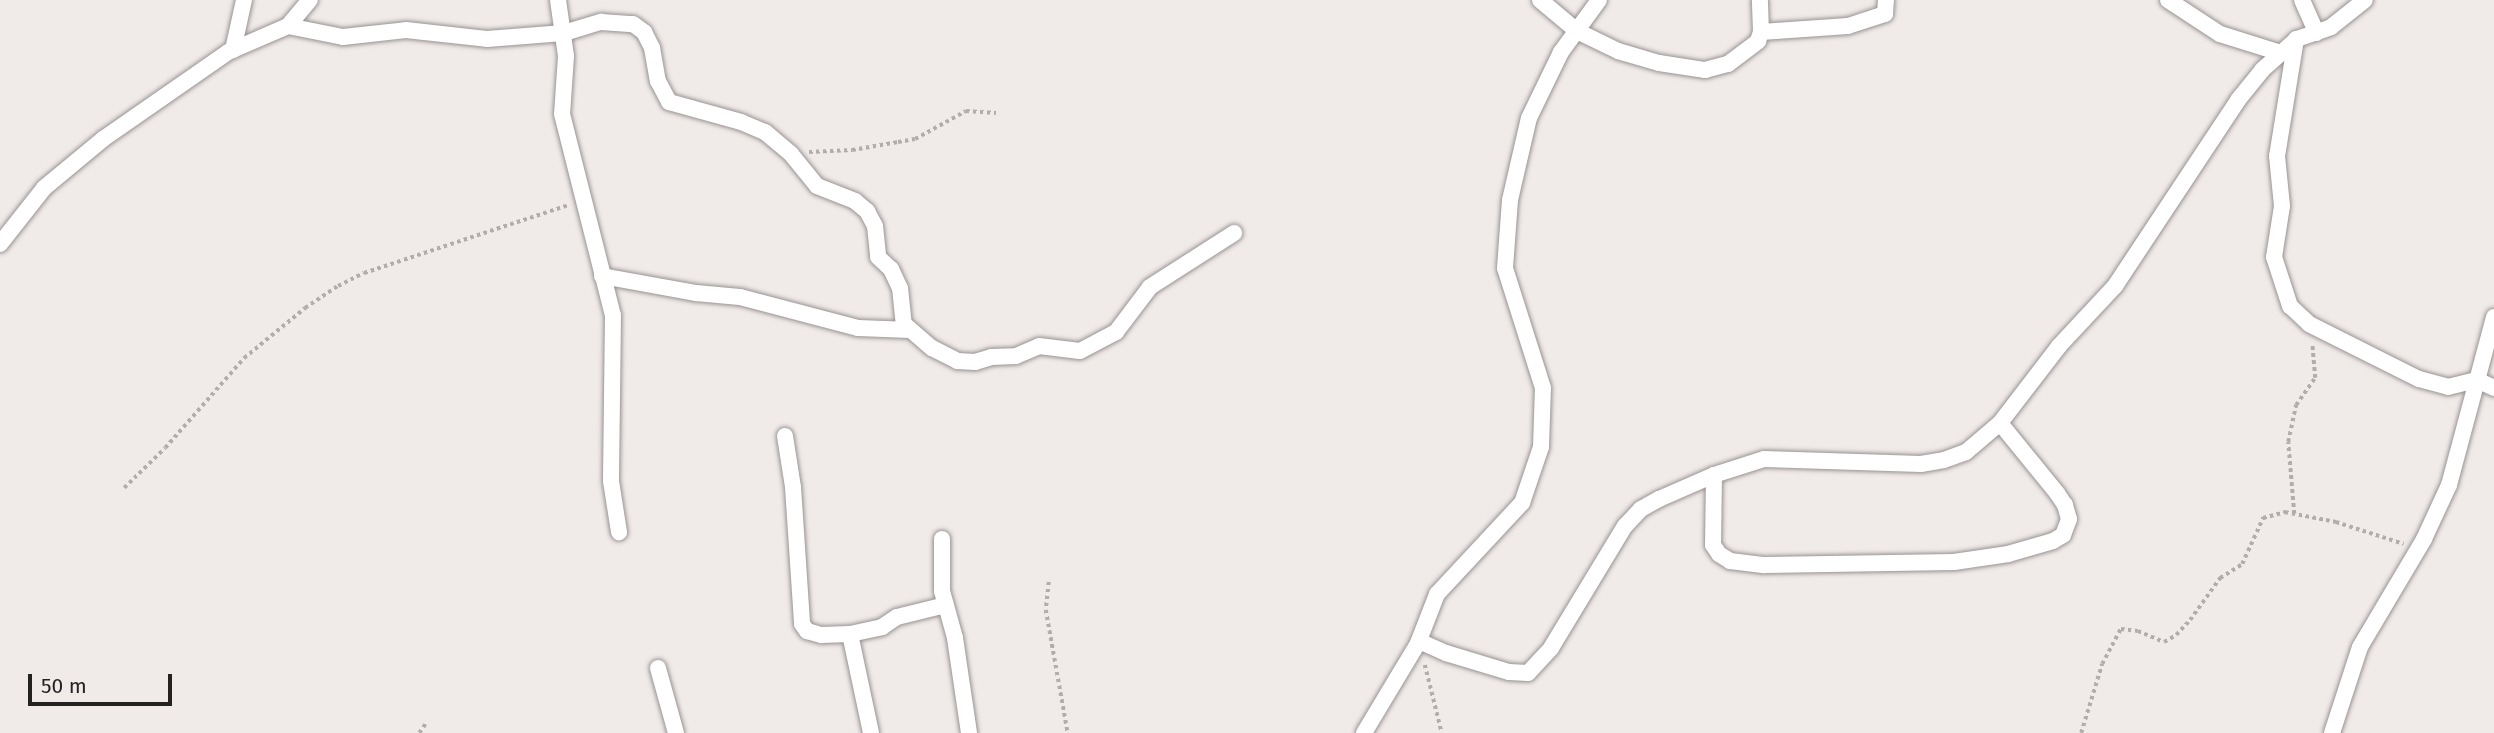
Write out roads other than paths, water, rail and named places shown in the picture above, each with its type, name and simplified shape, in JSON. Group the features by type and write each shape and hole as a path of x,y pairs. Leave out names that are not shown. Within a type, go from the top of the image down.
{"street":[{"path":"233,50 244,0"},
{"path":"0,244 59,174 103,139 233,50 288,26 310,0"},
{"path":"558,0 564,33 562,114 585,201 614,332 611,460 619,532"},
{"path":"1540,0 1577,31 1618,51 1659,64 1704,70 1712,70 1740,57 1758,41 1761,32 1760,0"},
{"path":"1364,733 1419,642 1437,594 1522,503 1541,447 1543,388 1534,352 1508,281 1505,242 1516,165 1529,118 1561,52 1599,0"},
{"path":"1761,32 1848,26 1885,14 1886,0"},
{"path":"2168,0 2220,34 2281,53"},
{"path":"2302,0 2317,33"},
{"path":"1419,642 1509,672 1522,674 1532,671 1547,654 1633,517 1659,499 1714,475 1765,459 1887,464 1944,460 1972,447 2000,423 2059,346 2115,286 2238,100 2297,39 2317,33 2347,16 2365,0"},
{"path":"288,26 343,37 406,30 487,39 564,33 601,22 633,24 644,32 652,48 658,80 669,103 741,122 765,132 795,160 817,186 855,201 872,218 878,257 897,278 904,322 910,330 946,357 968,363 1016,356 1039,346 1080,351 1116,332 1157,282 1234,233"},
{"path":"2297,39 2277,156 2282,206 2274,257 2290,306 2309,324 2419,379 2448,387 2477,380 2494,388"},
{"path":"602,276 696,293 740,297 858,328 910,330"},
{"path":"2332,733 2360,647 2419,548 2449,485 2494,317"},
{"path":"1714,475 1713,545 1719,554 1730,561 1765,565 1954,562 2008,554 2053,541 2063,535 2069,519 2065,505 2057,493 2000,423"},
{"path":"785,436 793,487 802,624 810,633 850,634 882,627 897,617 946,605"},
{"path":"942,539 940,569 955,638 969,733"},
{"path":"850,634 871,733"},
{"path":"658,668 676,733"}]}
